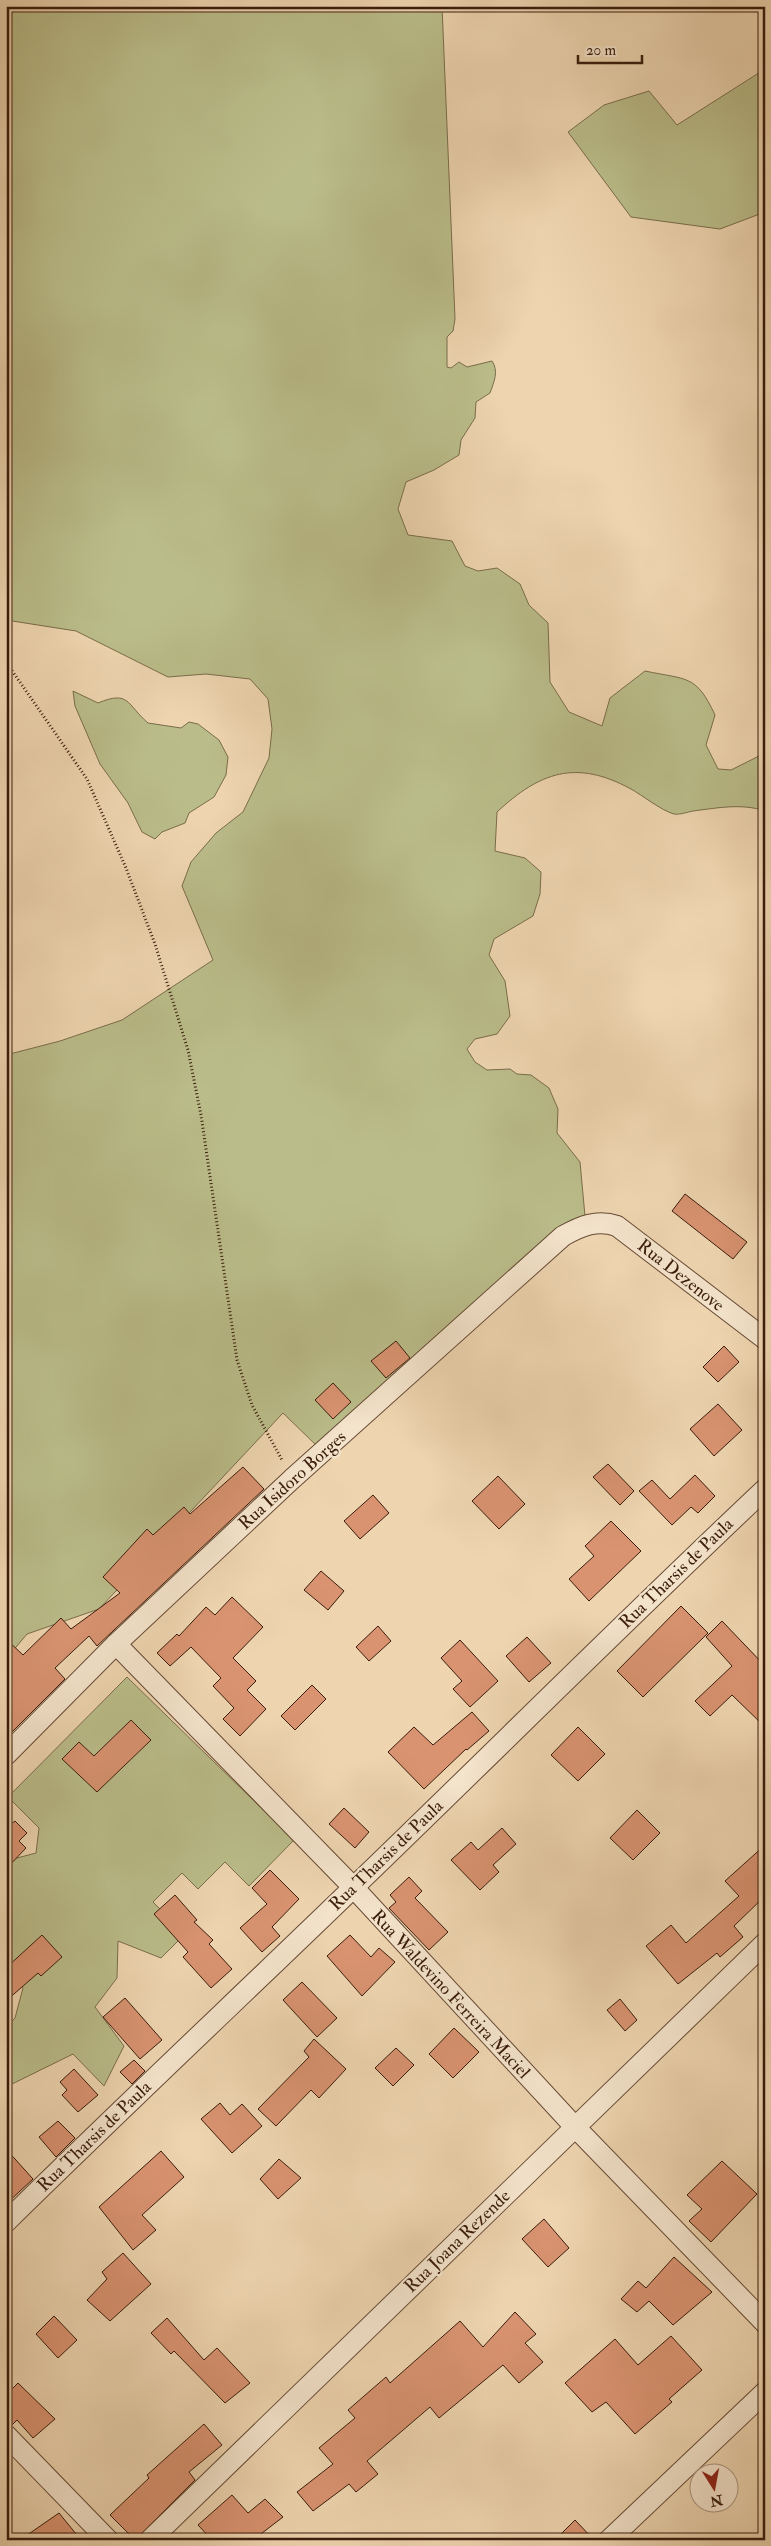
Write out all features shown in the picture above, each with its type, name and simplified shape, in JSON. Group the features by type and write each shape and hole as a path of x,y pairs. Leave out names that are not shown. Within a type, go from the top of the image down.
{"street":[{"name":"Rua Dezenove","path":"592,1223 607,1222 617,1226 765,1340"},
{"name":"Rua Isidoro Borges","path":"6,1755 116,1644 292,1479 563,1236 581,1226 592,1223"},
{"name":"Rua Tharsis de Paula","path":"6,2222 125,2104 353,1888 637,1610 765,1489"},
{"name":"Rua Waldevino Ferreira Maciel","path":"116,1644 353,1888 574,2127 765,2323"},
{"name":"Rua Joana Rezende","path":"150,2540 765,1943"},
{"path":"610,2540 765,2392"},
{"path":"6,2436 108,2540"}],"path":[{"path":"6,662 87,779 126,868 155,944 188,1050 201,1115 237,1360 252,1405 292,1479"}],"green space":[{"path":"6,6 442,6 455,319 453,331 447,337 447,367 451,368 459,362 467,367 492,361 495,373 490,393 476,402 475,418 461,440 459,455 434,470 406,482 398,509 408,535 452,541 465,566 478,571 497,568 520,584 529,605 548,623 550,682 569,712 602,726 610,698 645,671 681,678 696,685 715,715 706,745 718,769 731,770 765,753 765,811 747,807 729,807 674,814 631,789 611,780 593,774 576,773 560,774 544,779 528,787 497,812 495,851 525,858 541,872 540,894 533,916 494,939 489,955 505,981 510,1016 497,1034 475,1039 467,1049 475,1062 487,1070 510,1069 517,1074 531,1075 549,1088 558,1109 557,1133 580,1162 585,1216 319,1448 283,1413 99,1609 27,1634 6,1659 6,1055 60,1041 122,1020 213,960 182,886 191,862 216,833 243,812 269,758 272,729 268,699 250,679 206,674 168,677 76,631 6,620"},
{"path":"765,69 765,212 720,229 631,217 568,132 604,105 649,91 677,125"},
{"path":"73,691 98,703 116,698 127,701 148,723 181,728 189,722 198,724 219,740 228,757 226,775 214,797 189,813 185,823 162,832 155,839 142,832 128,803 100,764 75,706"},
{"path":"127,1677 294,1840 249,1886 225,1862 198,1889 182,1873 153,1902 185,1934 161,1958 118,1941 117,1978 95,2007 124,2046 104,2086 73,2054 6,2087 6,2027 15,2018 23,1988 6,1962 6,1865 13,1859 36,1853 39,1828 8,1797"}],"building":[{"path":"685,1194 747,1242 733,1259 672,1211"},
{"path":"396,1341 410,1358 386,1378 371,1361"},
{"path":"724,1346 739,1362 718,1382 703,1367"},
{"path":"333,1383 351,1402 333,1419 315,1400"},
{"path":"718,1404 742,1430 714,1456 690,1429"},
{"path":"608,1464 634,1491 620,1505 593,1477"},
{"path":"243,1467 264,1489 97,1646 89,1636 55,1668 65,1679 6,1738 6,1639 23,1655 61,1618 71,1629 120,1593 103,1577 147,1529 153,1535 184,1507 190,1514"},
{"path":"695,1475 715,1496 698,1513 691,1507 672,1525 639,1491 652,1480 670,1499"},
{"path":"498,1476 525,1504 499,1529 472,1501"},
{"path":"373,1495 389,1513 360,1539 344,1521"},
{"path":"611,1521 641,1551 589,1601 569,1579 594,1556 585,1546"},
{"path":"321,1571 344,1591 328,1610 304,1590"},
{"path":"232,1597 263,1627 233,1658 256,1681 247,1690 266,1709 240,1736 223,1719 234,1708 213,1686 221,1678 191,1647 170,1666 157,1653 177,1634 179,1636 206,1607 215,1615"},
{"path":"681,1606 708,1633 643,1697 617,1671"},
{"path":"722,1621 765,1666 765,1727 732,1695 710,1716 695,1701 732,1666 706,1637"},
{"path":"378,1626 391,1641 369,1661 356,1647"},
{"path":"527,1637 551,1663 529,1682 506,1656"},
{"path":"460,1640 498,1681 470,1707 453,1689 462,1681 441,1658"},
{"path":"312,1685 326,1699 295,1730 281,1716"},
{"path":"472,1712 489,1731 466,1749 424,1789 388,1752 414,1727 433,1745"},
{"path":"131,1720 151,1740 97,1792 62,1759 79,1742 94,1756"},
{"path":"578,1727 605,1754 578,1781 551,1755"},
{"path":"344,1808 369,1832 355,1848 329,1824"},
{"path":"637,1810 660,1833 633,1860 610,1838"},
{"path":"15,1821 27,1833 19,1841 26,1848 6,1869 6,1828"},
{"path":"502,1828 516,1844 493,1865 499,1872 480,1890 451,1860 471,1842 478,1850"},
{"path":"765,1845 765,1896 734,1926 743,1937 720,1957 717,1953 678,1984 646,1946 671,1925 686,1943 739,1896 725,1881"},
{"path":"270,1870 299,1899 272,1927 280,1936 262,1952 240,1928 267,1904 252,1888"},
{"path":"409,1877 422,1891 415,1898 448,1932 429,1950 389,1908 396,1902 390,1895"},
{"path":"175,1895 197,1920 194,1922 213,1940 209,1944 232,1969 211,1988 183,1957 188,1952 154,1914"},
{"path":"42,1935 62,1957 41,1976 38,1973 6,2001 6,1968"},
{"path":"350,1935 371,1957 379,1948 395,1962 362,1996 327,1956"},
{"path":"302,1982 337,2018 317,2037 283,2000"},
{"path":"125,1998 162,2040 140,2059 103,2017"},
{"path":"620,1999 637,2020 625,2031 607,2010"},
{"path":"454,2028 479,2052 453,2078 429,2054"},
{"path":"314,2039 346,2069 319,2098 311,2090 276,2126 258,2109 309,2057 304,2051"},
{"path":"396,2048 414,2065 393,2086 375,2068"},
{"path":"134,2060 145,2071 132,2084 120,2072"},
{"path":"74,2069 98,2095 78,2112 62,2095 67,2090 60,2082"},
{"path":"220,2103 230,2115 242,2104 262,2126 232,2153 201,2119"},
{"path":"58,2121 75,2138 56,2157 39,2137"},
{"path":"6,2149 33,2179 6,2204"},
{"path":"161,2151 184,2177 142,2215 156,2230 133,2250 99,2207"},
{"path":"279,2159 301,2178 278,2199 260,2179"},
{"path":"722,2161 757,2194 711,2242 689,2221 702,2209 687,2195"},
{"path":"544,2219 569,2248 548,2267 522,2239"},
{"path":"123,2253 151,2284 110,2321 87,2300 107,2279 102,2272"},
{"path":"674,2257 712,2292 673,2325 649,2301 637,2312 621,2299 638,2281 646,2288"},
{"path":"515,2312 536,2334 525,2343 543,2362 519,2383 503,2365 439,2418 430,2407 367,2461 378,2474 356,2492 349,2484 313,2511 297,2492 333,2464 319,2448 355,2418 348,2410 386,2377 390,2383 460,2321 483,2347"},
{"path":"54,2316 77,2340 58,2358 36,2334"},
{"path":"167,2318 204,2360 217,2348 250,2383 225,2403 174,2351 171,2354 151,2333"},
{"path":"671,2336 702,2370 669,2399 672,2402 635,2434 606,2402 592,2412 565,2383 615,2339 638,2365"},
{"path":"18,2383 55,2419 33,2438 17,2420 12,2425 6,2423 6,2395"},
{"path":"204,2424 222,2445 189,2472 195,2480 135,2540 110,2515 149,2478 147,2475"},
{"path":"232,2495 248,2513 265,2499 283,2517 253,2540 212,2540 198,2525"},
{"path":"59,2513 81,2540 20,2540"},
{"path":"575,2520 594,2540 555,2540"}]}
